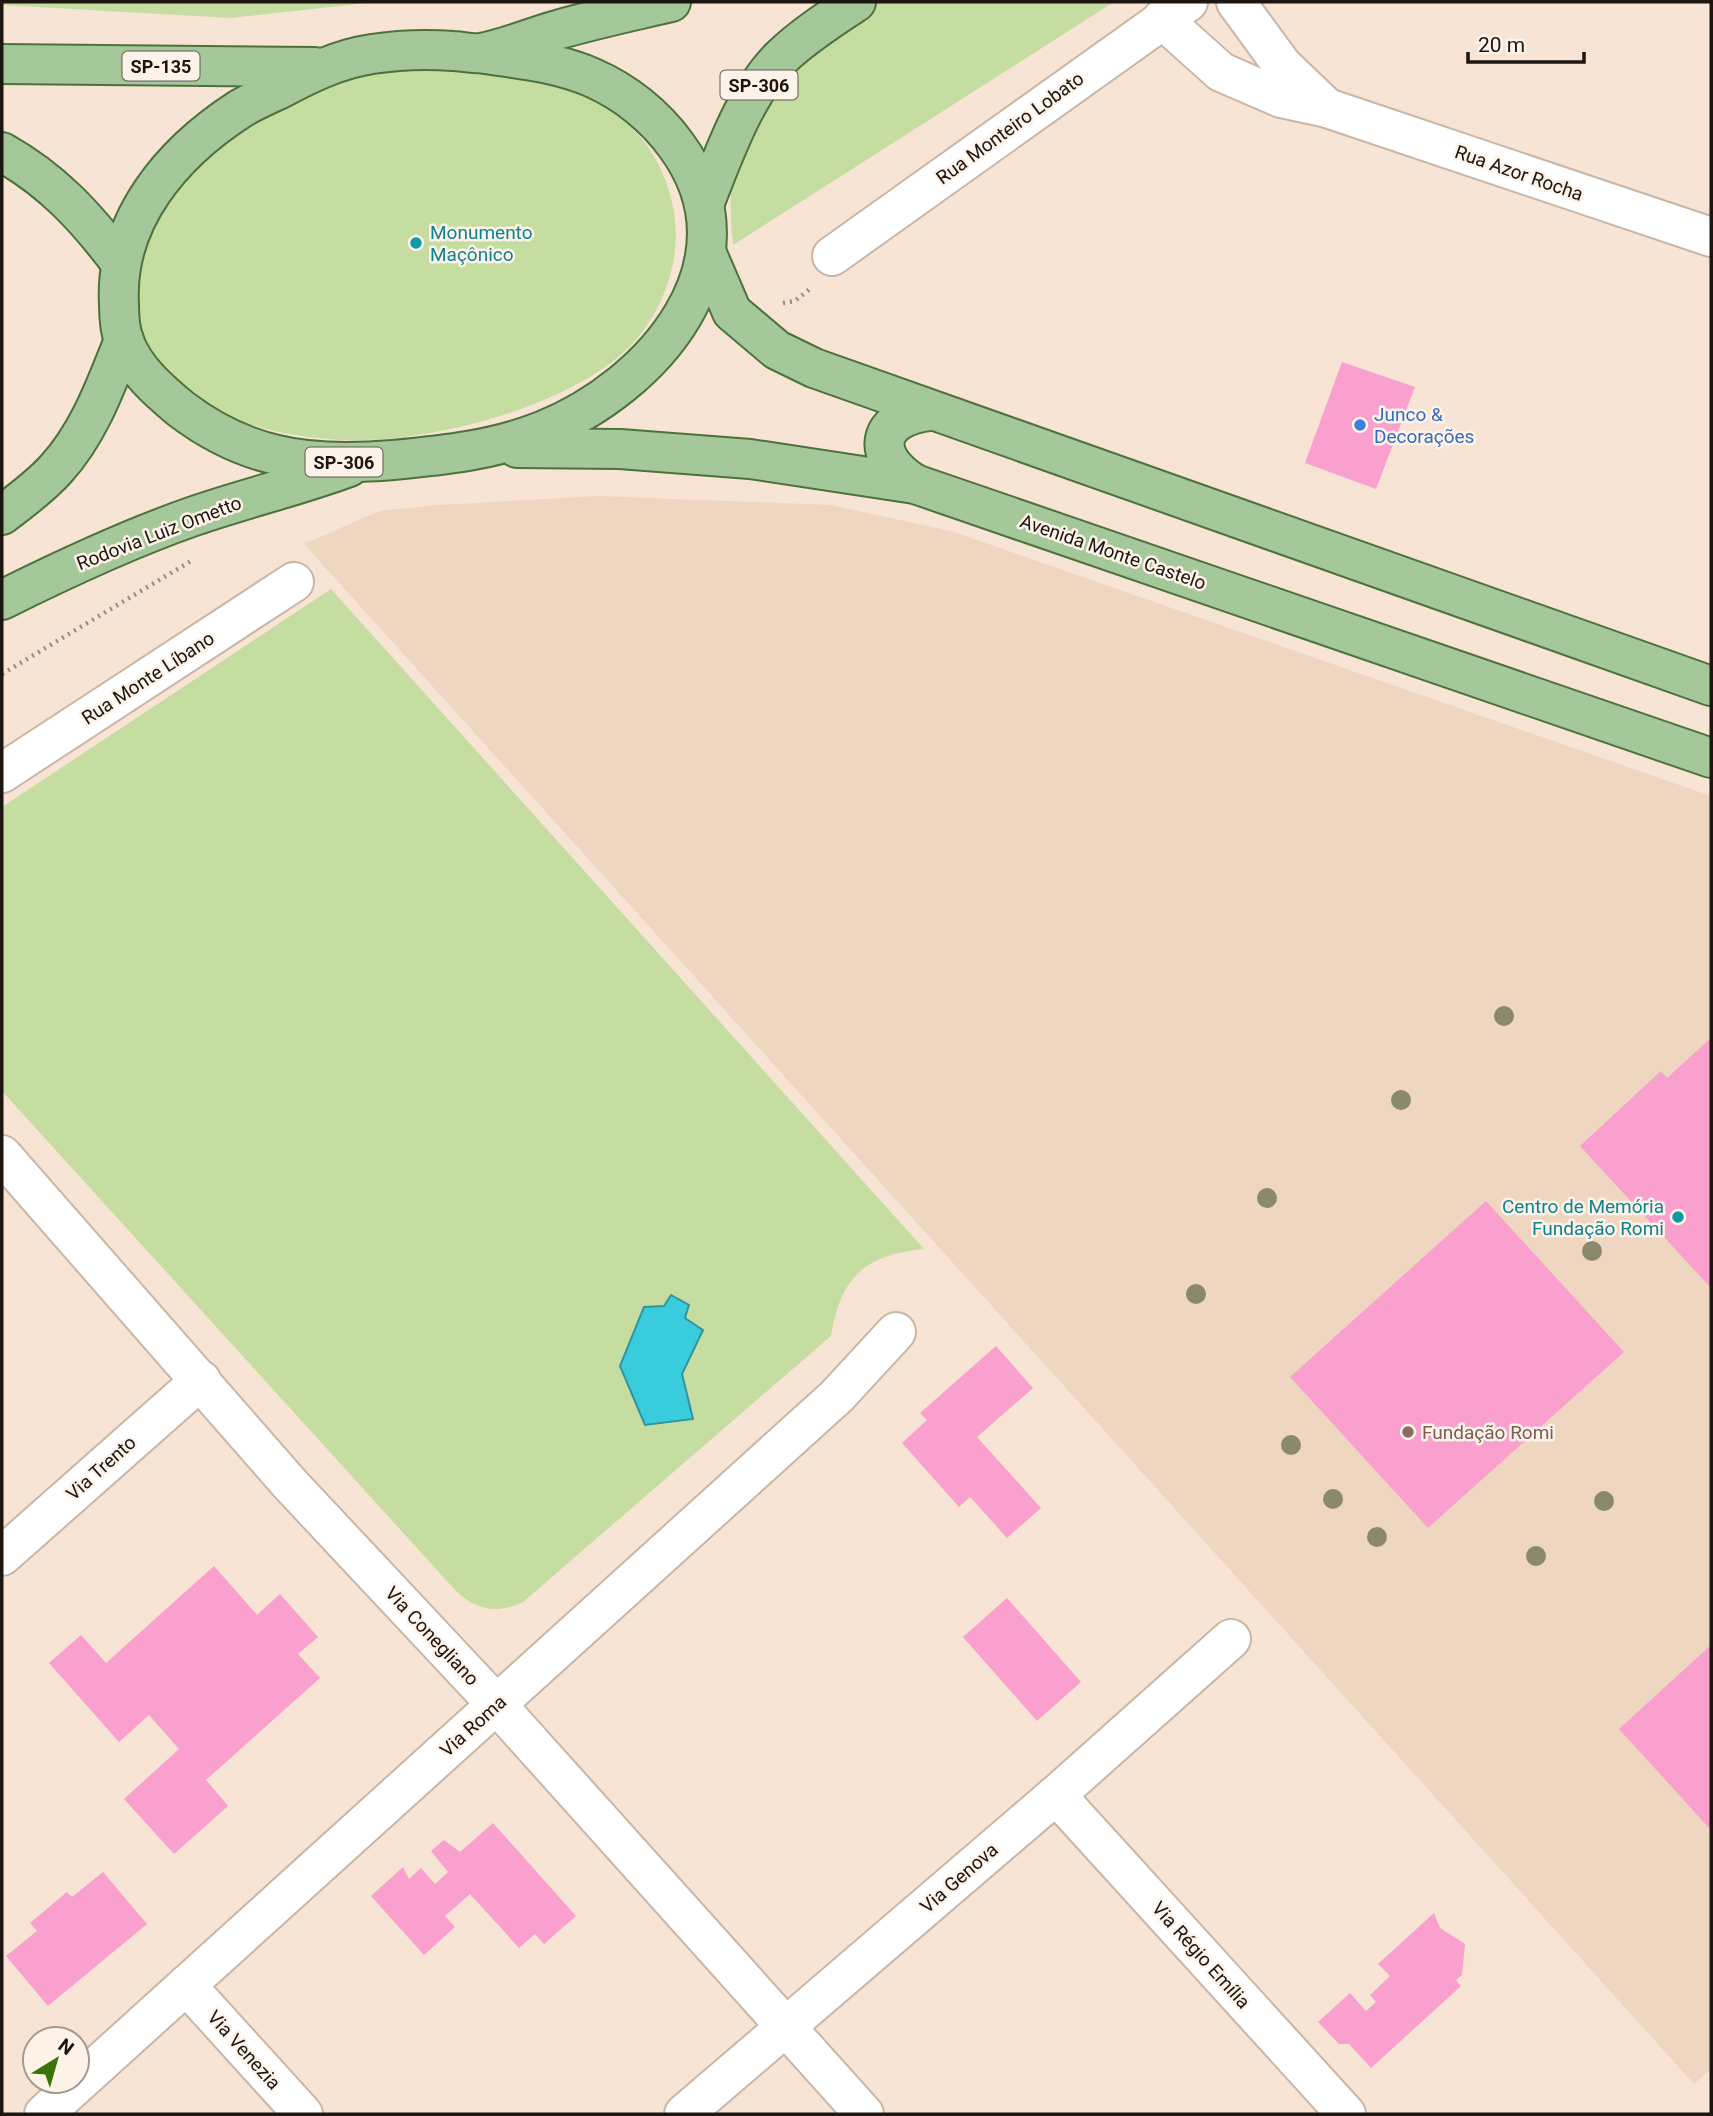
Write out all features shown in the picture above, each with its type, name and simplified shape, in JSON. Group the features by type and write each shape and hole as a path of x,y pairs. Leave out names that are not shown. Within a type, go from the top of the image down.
{"main road":[{"name":"SP-306","path":"479,53 577,24 671,2"},
{"name":"SP-306","path":"705,202 730,140 756,90 785,54 856,2"},
{"name":"SP-306","path":"448,50 479,53 544,64 592,77 628,98 661,125 688,161 705,202 707,254 696,288 672,333 655,355 601,400 546,430 494,448 360,463 280,456 222,437 159,391 139,368 124,340 118,296 120,261 142,209 158,183 182,154 244,107 321,67 372,54 448,50"},
{"name":"SP-135","path":"2,64 321,67"},
{"path":"2,152 31,169 70,202 120,261"},
{"path":"707,254 732,312 777,350 814,368 1711,686"},
{"path":"2,515 30,493 63,460 95,410 124,340"},
{"path":"915,484 899,474 889,463 884,452 884,442 895,424 914,413 930,411"},
{"name":"Avenida Monte Castelo","path":"494,448 620,449 750,459 915,484 1711,758"},
{"name":"Rodovia Luiz Ometto","path":"2,600 130,541 194,516 299,485 360,463"}],"street":[{"name":"Rua Azor Rocha","path":"1236,2 1282,65 1327,108"},
{"name":"Rua Azor Rocha","path":"1175,10 1221,72 1281,99 1327,108 1711,237"},
{"name":"Rua Monteiro Lobato","path":"832,256 1175,10"},
{"name":"Rua Monte Líbano","path":"2,773 294,582"},
{"name":"Via Conegliano","path":"2,1155 290,1484 497,1705 864,2114"},
{"name":"Via Roma","path":"44,2114 837,1396 896,1332"},
{"name":"Via Trento","path":"2,1556 201,1380"},
{"name":"Via Genova","path":"684,2114 1056,1795 1231,1639"},
{"name":"Via Régio Emília","path":"1056,1795 1346,2114"},
{"name":"Via Venezia","path":"186,1985 303,2114"}],"path":[{"path":"732,312 759,302 795,302 809,292 832,256"},
{"path":"2,674 194,559"}],"shaded area":[{"name":"Fundação Romi","path":"597,496 830,505 951,531 1711,796 1711,2069 1694,2084 304,544 379,511"}],"green space":[{"path":"2,2 376,2 231,18 2,5"},
{"path":"875,2 1114,2 733,245 730,205 732,181 751,126 785,78 806,56 851,18"},
{"path":"421,69 490,73 560,86 591,99 620,117 644,141 667,184 676,234 674,259 668,281 657,309 646,327 634,342 608,365 538,403 456,428 415,436 342,440 298,435 255,426 200,405 173,383 162,369 145,339 136,306 134,289 137,272 156,204 221,140 249,120 327,84 362,76"},
{"path":"331,589 924,1249 886,1257 859,1273 841,1298 831,1336 523,1602 505,1608 480,1606 456,1591 2,1091 2,807"}],"water":[{"path":"671,1295 689,1305 685,1318 703,1330 682,1374 693,1419 645,1425 620,1366 644,1307 664,1306"}],"building":[{"name":"Junco & Decorações","path":"1342,362 1415,387 1376,489 1305,463"},
{"name":"Centro de Memória Fundação Romi","path":"1711,1038 1711,1288 1580,1146 1661,1071 1667,1078"},
{"path":"1486,1201 1624,1352 1428,1528 1290,1377"},
{"path":"996,1346 1033,1388 977,1437 1041,1508 1007,1538 970,1497 959,1507 902,1443 927,1420 920,1413"},
{"path":"214,1566 257,1615 280,1594 318,1637 298,1654 320,1678 206,1780 228,1806 174,1854 124,1799 179,1749 149,1715 119,1742 49,1663 81,1635 106,1663"},
{"path":"1007,1598 1081,1682 1037,1721 963,1637"},
{"path":"1711,1645 1711,1830 1619,1729"},
{"path":"493,1823 576,1916 544,1944 535,1934 519,1948 470,1894 445,1916 455,1927 424,1955 371,1896 403,1867 409,1879 421,1868 435,1884 448,1872 431,1851 444,1840 460,1852"},
{"path":"103,1872 147,1924 48,2006 6,1956 37,1931 30,1923 67,1892 72,1897"},
{"path":"1434,1913 1440,1928 1465,1944 1462,1975 1456,1980 1461,1986 1371,2068 1349,2044 1339,2044 1318,2022 1350,1993 1366,2011 1376,2002 1370,1995 1390,1976 1378,1964"}],"place":[{"name":"Monumento Maçônico","path":"416,243"},
{"name":"Junco & Decorações","path":"1360,425"},
{"name":"Centro de Memória Fundação Romi","path":"1678,1217"},
{"name":"Fundação Romi","path":"1408,1432"}]}
